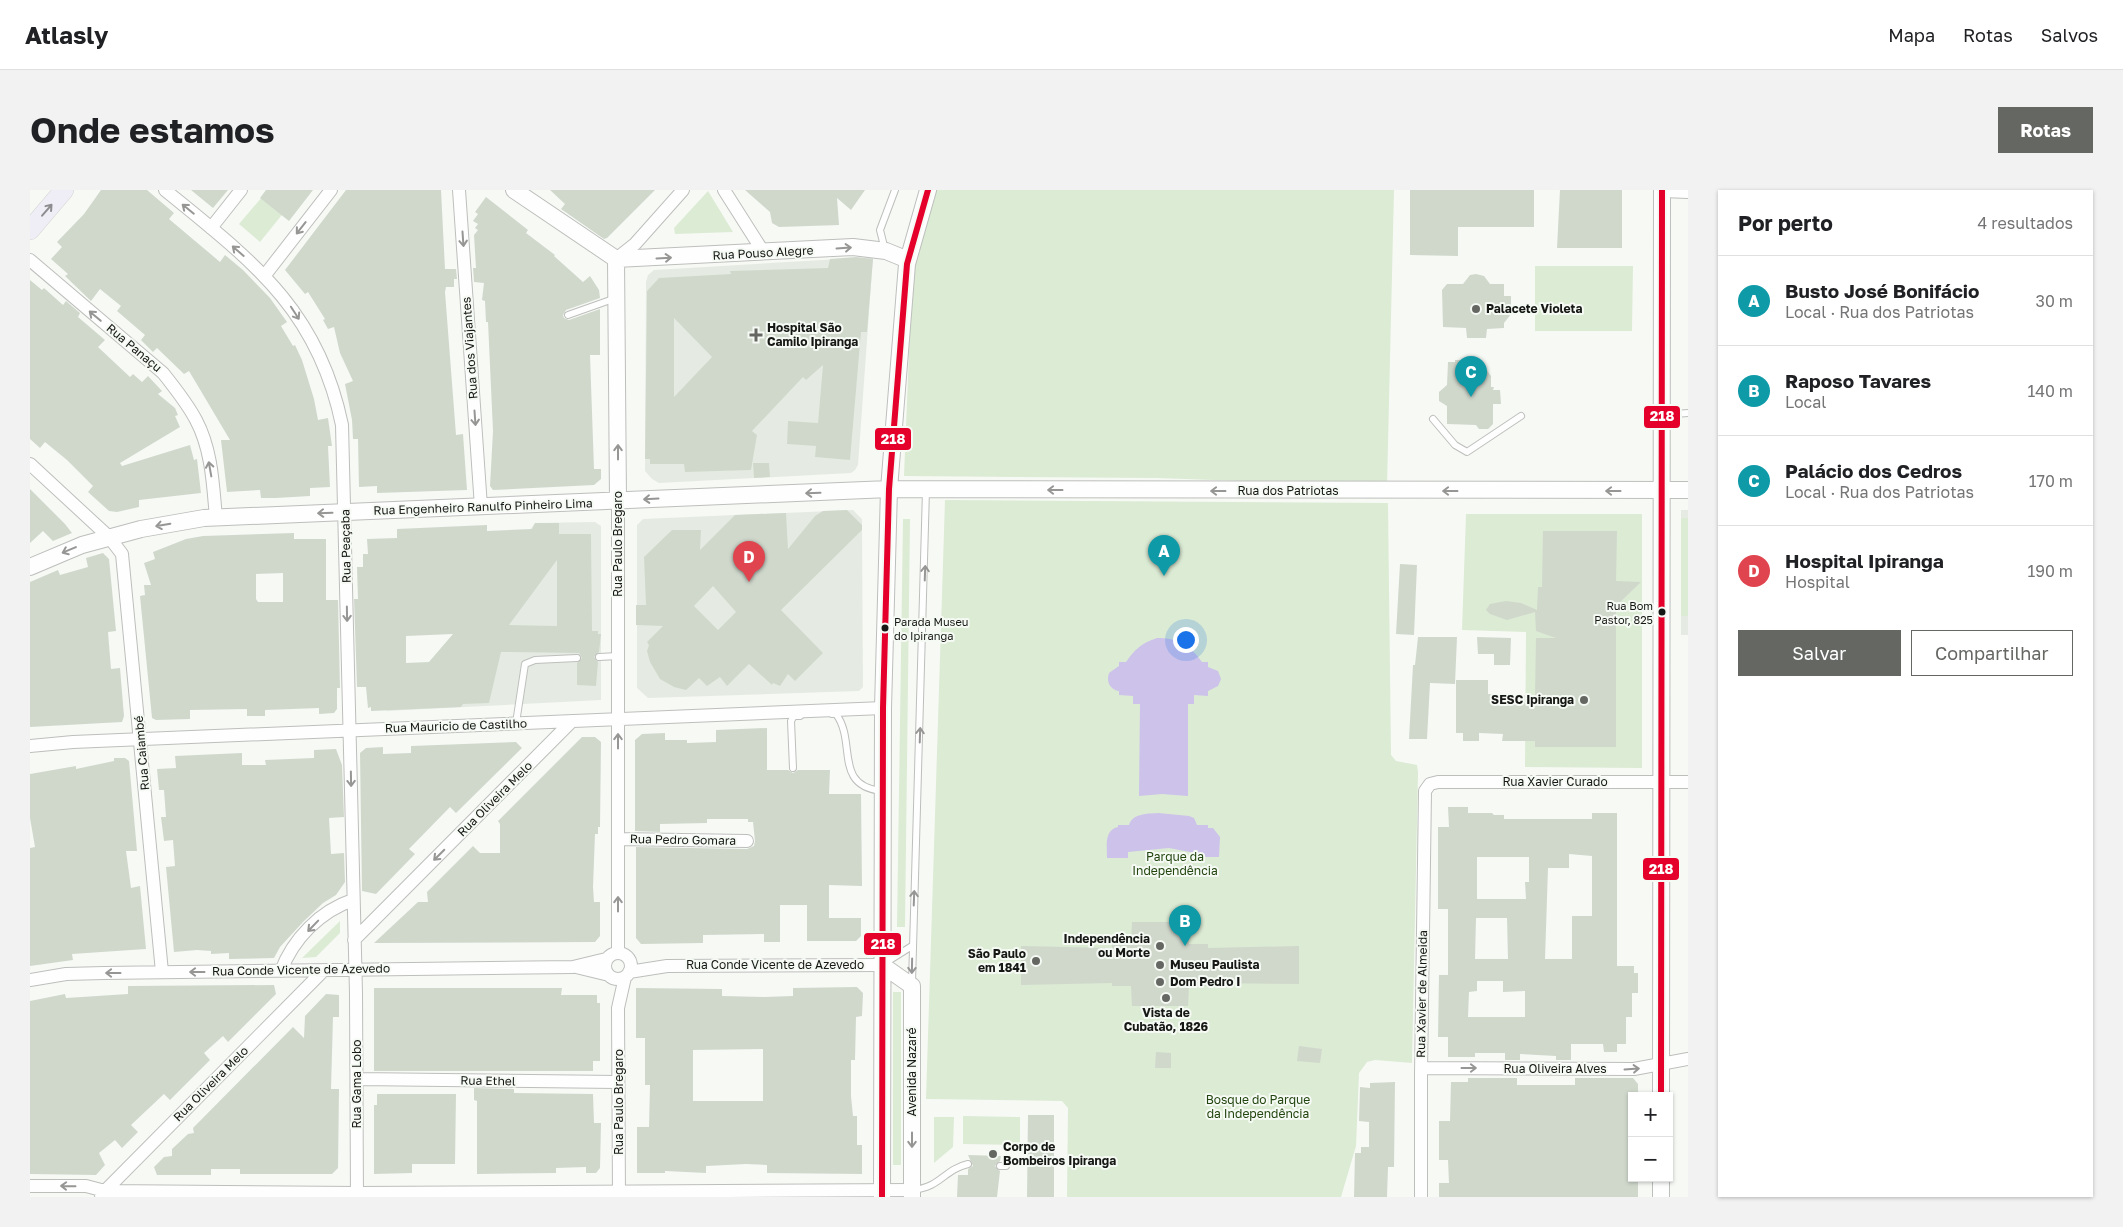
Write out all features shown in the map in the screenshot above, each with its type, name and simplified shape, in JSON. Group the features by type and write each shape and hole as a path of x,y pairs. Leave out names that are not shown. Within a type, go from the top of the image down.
{"main road":[{"path":"30,230 64,190"},
{"path":"514,190 616,260"},
{"path":"882,1194 882,791 889,490 908,260 928,190"},
{"path":"1661,1092 1662,191"},
{"name":"Rua Pouso Alegre","path":"616,260 853,247 886,251 908,260"},
{"name":"Rua Paulo Bregaro","path":"616,260 618,501"},
{"name":"Rua Engenheiro Ranulfo Pinheiro Lima","path":"30,567 82,545 109,537 141,529 216,518 889,490"},
{"name":"Rua dos Patriotas","path":"889,490 1688,490"},
{"path":"882,965 912,986"},
{"name":"Avenida Nazaré","path":"912,986 912,1194"},
{"path":"1661,1182 1661,1197"}],"street":[{"name":"Rua Peaçaba","path":"165,190 265,275 293,308 324,364 334,390 342,425 346,512 355,970"},
{"path":"211,228 241,190"},
{"path":"265,275 331,190"},
{"name":"Rua dos Viajantes","path":"459,190 481,507"},
{"path":"616,260 635,244 683,190"},
{"path":"724,190 764,253"},
{"path":"1662,191 1688,192"},
{"name":"Rua Panaçu","path":"30,260 163,373 180,396 196,422 205,445 211,471 216,518"},
{"name":"Rua Caiambé","path":"30,464 109,537 120,550 123,561 162,972"},
{"name":"Rua Paulo Bregaro","path":"618,501 618,839 623,955"},
{"name":"Rua Mauricio de Castilho","path":"30,746 73,742 883,708"},
{"name":"Rua Oliveira Melo","path":"354,940 572,721"},
{"name":"Rua Xavier Curado","path":"1425,791 1430,784 1438,782 1688,782"},
{"name":"Rua Xavier de Almeida","path":"1421,1197 1425,791"},
{"name":"Rua Pedro Gomara","path":"618,839 747,841"},
{"path":"281,971 293,947 322,916 338,905 353,900"},
{"path":"612,954 623,955 631,964 619,975 605,968 606,959 612,954"},
{"name":"Rua Conde Vicente de Azevedo","path":"623,955 667,966"},
{"name":"Rua Conde Vicente de Azevedo","path":"30,980 66,974 573,966 606,959"},
{"name":"Rua Conde Vicente de Azevedo","path":"573,966 619,975 667,966 882,965"},
{"name":"Rua Gama Lobo","path":"355,970 358,1079 357,1195"},
{"name":"Rua Oliveira Melo","path":"102,1194 323,971"},
{"name":"Rua Paulo Bregaro","path":"619,975 619,1194"},
{"name":"Rua Oliveira Alves","path":"1421,1068 1634,1069 1688,1059"},
{"name":"Rua Ethel","path":"358,1079 618,1082"},
{"path":"30,1186 86,1186 102,1194 912,1194"}],"lane":[{"path":"886,251 880,230 895,190"},
{"path":"568,315 601,301 617,298"},
{"path":"1662,415 1688,413"},
{"path":"1433,419 1455,445 1467,452 1521,416"},
{"name":"Avenida Nazaré","path":"912,986 927,508 926,490"},
{"path":"599,657 618,656"},
{"path":"516,723 525,664 535,660 577,658"},
{"path":"793,768 791,721 794,716 836,714 844,728 848,756 856,780 869,789 882,791"},
{"path":"882,965 912,946"},
{"path":"912,1194 937,1184 956,1167 968,1164"}],"shaded area":[{"name":"Hospital São Camilo Ipiranga","path":"873,257 858,465 855,470 851,473 659,483 652,479 645,471 646,282 648,275 654,270"},
{"path":"853,510 862,519 863,687 859,691 648,698 637,688 637,525 643,519"},
{"path":"1681,510 1688,510 1688,635 1681,635"},
{"path":"595,522 601,526 601,700 386,711 458,629 535,523"},
{"path":"1157,638 1171,639 1188,647 1202,662 1208,662 1208,667 1218,671 1221,679 1218,686 1208,691 1208,696 1194,695 1194,704 1188,704 1188,796 1162,794 1139,796 1140,704 1133,704 1133,696 1119,695 1119,691 1113,689 1108,682 1109,673 1119,666 1119,662 1126,662 1139,647"},
{"path":"1158,813 1189,816 1194,818 1197,825 1208,825 1208,828 1213,828 1220,837 1219,857 1200,857 1200,854 1169,848 1128,852 1128,858 1107,858 1107,839 1110,831 1118,827 1118,825 1129,825 1137,816"}],"green space":[{"path":"268,190 302,190 260,242 239,224"},
{"path":"932,190 1394,190 1387,486 1156,478 904,476 911,302 916,254"},
{"path":"708,191 733,232 675,234 674,228"},
{"path":"1535,266 1633,266 1632,331 1535,331"},
{"name":"Parque da Independência","path":"945,500 1388,503 1391,755 1396,761 1417,765 1418,772 1412,1063 1375,1060 1367,1062 1359,1073 1356,1146 1341,1197 1067,1197 1068,1108 1062,1101 926,1099"},
{"name":"SESC Ipiranga","path":"1466,514 1642,514 1642,768 1525,767 1526,632 1462,630"},
{"path":"1681,518 1688,518 1688,616 1681,616"},
{"path":"903,519 910,519 905,927 897,927"},
{"path":"340,921 340,933 316,957 302,958"},
{"path":"893,992 901,992 901,1165 893,1165"},
{"path":"963,1116 1020,1117 1020,1145 963,1144"},
{"path":"934,1117 954,1117 953,1147 934,1163"}],"building":[{"path":"101,190 147,190 174,213 169,219 220,262 225,255 243,270 270,298 287,322 281,326 293,346 295,345 302,360 314,399 318,420 328,418 332,446 328,446 330,487 310,488 310,496 276,498 261,498 260,490 227,492 221,440 230,440 189,371 184,374 157,348 153,352 141,340 145,335 117,311 121,306 100,289 91,301 65,276 68,274 51,259 62,247 57,242 84,214"},
{"path":"191,190 228,190 213,208"},
{"path":"266,190 313,190 289,221 260,198"},
{"path":"346,190 441,190 445,269 456,269 457,279 454,279 454,287 446,287 445,292 456,435 463,434 467,490 377,493 377,486 359,487 358,439 353,439 352,420 345,384 353,381 340,353 334,327 328,329 323,320 325,319 308,292 305,294 285,270"},
{"path":"550,190 655,190 604,239 561,209 565,204"},
{"path":"745,190 865,190 851,210 837,198 839,225 779,227 772,223 770,212"},
{"path":"1410,190 1534,190 1534,227 1458,227 1458,256 1410,255"},
{"path":"1560,190 1622,190 1622,248 1557,248"},
{"path":"486,197 528,230 526,233 555,255 583,282 590,276 599,290 600,298 566,310 563,315 564,318 569,320 600,309 600,355 590,355 594,469 601,469 601,479 594,485 493,490 490,486 493,431 488,322 486,322 485,301 482,300 484,283 474,282 473,268 476,268 474,235 478,230 475,228 478,224 473,221 478,214 475,212"},
{"name":"Hospital São Camilo Ipiranga","path":"856,257 873,259 867,332 861,332 850,460 815,457 816,446 787,444 788,421 818,423 823,365 806,380 803,377 752,431 757,435 751,470 685,472 684,464 650,464 650,459 645,459 647,291 659,278 731,274 730,271 828,268 830,259","holes":["674,318 712,357 674,397"]},
{"path":"1470,275 1484,276 1490,284 1504,284 1504,296 1511,296 1511,314 1504,323 1504,328 1487,329 1486,338 1467,338 1466,328 1443,327 1442,290 1447,284 1463,284"},
{"path":"30,280 42,290 44,288 63,305 66,301 80,313 78,317 105,340 98,347 130,377 133,374 142,382 148,376 162,391 158,394 175,408 178,415 175,416 180,427 120,463 122,466 190,445 194,460 197,459 201,493 139,500 139,507 117,512 109,511 88,492 93,486 67,460 45,442 40,448 30,439"},
{"path":"1455,360 1475,360 1475,370 1486,369 1491,376 1491,387 1494,387 1493,390 1500,390 1501,404 1493,404 1493,424 1488,429 1479,429 1476,425 1447,424 1447,406 1439,401 1439,392 1447,385 1448,362 1455,362"},
{"path":"753,463 769,463 770,477 754,478"},
{"path":"30,489 72,533 53,541 43,531 30,543"},
{"path":"847,510 862,525 862,530 781,610 823,653 795,681 788,674 780,686 773,683 772,685 749,664 727,686 720,677 707,686 699,678 686,690 674,687 660,679 650,662 647,651 649,645 647,642 663,626 636,625 636,605 646,605 644,557 672,530 701,530 700,550 735,515 786,513 788,549 815,516 823,511","holes":["713,586 736,612 718,630 694,606"]},
{"path":"535,523 559,523 559,534 591,534 592,631 598,631 598,634 601,634 599,652 594,657 598,662 596,686 577,685 577,663 582,658 579,653 501,652 489,703 463,704 461,707 371,711 371,707 368,708 366,687 357,687 354,599 358,599 357,567 363,567 363,554 368,554 367,539 397,538 397,529 487,525 487,531 532,529","holes":["557,560 557,626 509,625","453,634 429,662 406,663 406,636"]},
{"path":"1543,531 1617,531 1616,581 1641,582 1616,606 1616,747 1535,747 1535,741 1502,741 1503,734 1479,733 1479,741 1463,741 1463,733 1456,733 1456,680 1488,680 1488,694 1535,696 1536,638 1556,638 1536,631 1535,612 1507,620 1490,614 1486,610 1490,604 1506,601 1521,603 1537,610 1538,587 1542,587"},
{"path":"294,533 294,539 326,539 326,600 338,600 340,688 337,688 337,709 334,713 319,714 319,708 265,710 265,716 247,716 247,709 190,710 190,719 156,720 152,718 140,596 145,595 144,585 151,585 144,563 155,559 153,552 186,539 203,536","holes":["283,573 283,602 258,602 256,599 256,574"]},
{"path":"103,553 109,559 116,631 108,632 111,669 120,668 124,716 122,722 30,727 30,582 58,570 60,575 88,567 86,558"},
{"path":"1400,564 1417,565 1414,635 1396,634"},
{"path":"1418,637 1457,637 1455,684 1430,683 1427,739 1409,739 1413,665 1415,665"},
{"path":"1477,637 1511,638 1510,665 1494,665 1494,654 1478,654"},
{"path":"767,728 767,770 788,770 793,773 798,770 830,770 829,794 861,794 862,886 829,885 829,918 861,918 861,936 856,941 807,941 807,905 780,905 780,942 764,942 764,934 703,935 703,943 641,944 636,938 636,847 747,849 754,846 755,841 753,822 748,822 748,819 707,819 707,823 660,824 660,832 635,831 635,740 642,734 665,733 665,740 687,740 687,743 716,742 716,730"},
{"path":"582,737 595,737 601,742 600,827 598,827 598,834 595,834 593,887 594,902 600,902 600,936 595,942 374,943 418,902 428,902 427,892 473,846 480,853 500,853 500,824 498,821"},
{"path":"516,742 522,748 456,813 450,807 409,849 415,854 376,894 362,891 360,753 366,748 383,747 383,754 411,753 411,746"},
{"path":"336,749 342,765 344,817 329,818 331,854 344,853 345,882 336,895 323,903 303,922 280,947 274,958 229,959 229,953 211,954 211,951 197,950 174,952 166,867 175,866 173,840 164,841 161,817 166,817 164,790 159,790 157,769 176,768 175,756 242,753 242,765 266,765 265,760 314,758 314,750"},
{"path":"114,758 125,758 129,761 137,851 126,851 131,888 140,886 146,949 72,954 73,960 30,966 30,848 35,847 30,818 30,774 76,766 76,769 114,761"},
{"path":"1448,807 1468,807 1468,813 1504,815 1504,819 1592,819 1592,813 1617,813 1617,966 1634,966 1634,973 1638,973 1638,993 1632,993 1632,1017 1626,1017 1626,1044 1617,1044 1617,1052 1604,1052 1603,1044 1571,1044 1571,1060 1556,1060 1556,1056 1520,1054 1520,1060 1505,1060 1505,1053 1475,1053 1475,1057 1448,1057 1448,1037 1438,1037 1439,975 1448,975 1448,909 1438,909 1438,827 1449,827","holes":["1569,854 1592,856 1592,916 1572,916 1572,959 1545,959 1548,868 1569,868","1477,857 1529,857 1529,882 1525,882 1526,899 1477,899","1476,918 1507,918 1508,959 1475,959","1477,981 1503,981 1503,992 1525,991 1525,1017 1468,1017 1469,992 1477,991"]},
{"name":"Museu Paulista","path":"1132,922 1188,922 1189,944 1208,944 1208,948 1299,946 1299,984 1208,983 1208,986 1189,986 1188,1006 1132,1006 1131,986 1112,986 1112,983 1021,985 1021,946 1112,948 1112,944 1131,944"},
{"path":"274,985 276,994 228,1042 223,1036 204,1053 210,1060 170,1100 164,1094 131,1125 138,1132 122,1148 115,1140 99,1153 105,1165 96,1175 30,1174 30,1001 65,994 66,998 128,994 128,986"},
{"path":"857,987 863,993 862,1016 856,1017 855,1060 851,1060 851,1096 853,1116 857,1116 857,1145 862,1145 862,1174 767,1173 767,1165 746,1164 706,1166 706,1173 665,1171 665,1173 637,1173 637,1127 649,1127 650,1085 645,1085 645,1038 636,1038 636,988 722,989 722,996 764,997 793,996 793,988","holes":["763,1049 763,1101 693,1101 693,1050"]},
{"path":"374,988 562,988 561,995 597,995 597,1003 600,1003 600,1061 593,1061 593,1071 374,1071"},
{"path":"326,994 339,995 339,1017 333,1017 331,1089 339,1089 338,1168 332,1174 240,1174 240,1169 211,1169 211,1175 157,1175 154,1167 164,1157 172,1156 172,1149 188,1134 194,1133 193,1128 293,1027 304,1038 305,1016"},
{"path":"1299,1046 1322,1049 1320,1063 1297,1061"},
{"path":"1156,1052 1171,1053 1171,1068 1155,1068"},
{"path":"1468,1078 1517,1078 1517,1085 1575,1085 1575,1078 1633,1078 1638,1084 1638,1092 1628,1092 1628,1182 1638,1182 1638,1197 1439,1197 1439,1183 1449,1183 1448,1160 1439,1160 1439,1121 1450,1121 1451,1082 1468,1082"},
{"path":"1395,1082 1394,1167 1388,1167 1387,1197 1354,1197 1355,1153 1361,1153 1361,1147 1369,1147 1369,1122 1359,1121 1360,1087 1370,1088 1370,1083"},
{"path":"474,1088 514,1089 514,1093 593,1094 594,1123 601,1123 600,1168 596,1173 586,1173 586,1167 556,1168 556,1173 477,1174 477,1101 474,1100"},
{"path":"377,1094 456,1094 455,1164 412,1164 412,1173 374,1174 374,1105 377,1105"},
{"path":"1028,1115 1054,1115 1054,1197 1027,1197"},
{"path":"968,1155 1001,1156 1000,1161 995,1166 1000,1171 997,1197 957,1197 958,1175 968,1175 968,1169 973,1166"}],"transit line":[{"name":"218","path":"882,1197 883,708 889,489 907,264 928,190"},
{"name":"218","path":"1661,1092 1662,190"}],"place":[{"name":"Palacete Violeta","path":"1476,309"},
{"name":"Hospital São Camilo Ipiranga","path":"756,335"},
{"name":"Palácio dos Cedros","path":"1471,397"},
{"name":"Busto José Bonifácio","path":"1164,576"},
{"name":"Hospital Ipiranga","path":"749,582"},
{"name":"Rua Bom Pastor, 825","path":"1662,612"},
{"name":"Parada Museu do Ipiranga","path":"885,628"},
{"name":"SESC Ipiranga","path":"1584,700"},
{"name":"Independência ou Morte","path":"1160,946"},
{"name":"Raposo Tavares","path":"1185,946"},
{"name":"São Paulo em 1841","path":"1036,961"},
{"name":"Museu Paulista","path":"1160,965"},
{"name":"Dom Pedro I","path":"1160,982"},
{"name":"Vista de Cubatão, 1826","path":"1166,998"},
{"name":"Corpo de Bombeiros Ipiranga","path":"993,1154"}],"park label":[{"name":"Bosque do Parque da Independência","path":"1258,1107"}]}
